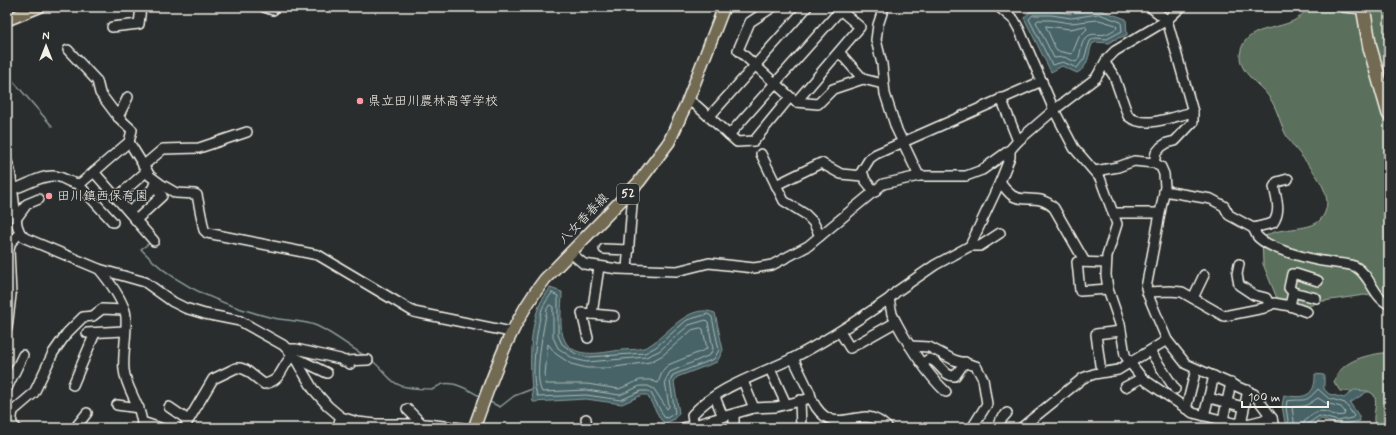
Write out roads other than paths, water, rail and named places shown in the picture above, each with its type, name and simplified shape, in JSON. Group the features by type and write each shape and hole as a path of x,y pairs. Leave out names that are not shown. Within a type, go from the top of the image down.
{"highway":[{"path":"1364,8 1370,48 1389,114"}],"main road":[{"path":"7,20 39,7"},
{"name":"八女香春線","path":"474,428 510,332 532,295 545,279 653,164 669,142 688,100 724,7"}],"street":[{"path":"112,27 139,24 141,7"},
{"path":"264,7 273,11"},
{"path":"773,7 750,22 738,50 793,99 818,104 833,89 863,79 883,84"},
{"path":"709,117 807,7"},
{"path":"884,7 878,25 876,40 882,64 883,84 886,99 903,142 919,176"},
{"path":"999,7 1014,20 1054,110 1074,148 1100,178 1113,213 1117,224 1116,233 1106,263 1108,289 1116,308 1125,354 1131,364 1142,378 1160,391 1186,409 1204,416 1223,423 1246,424 1272,418"},
{"path":"1150,7 1167,20 1193,112 1193,122 1175,141 1167,143 1161,147 1156,153 1154,163"},
{"path":"571,253 584,264 627,270 677,271 710,263 754,268 772,265 808,246 883,184 919,176 966,176 982,170 1010,150 1018,141 1054,110 1096,78 1105,63 1116,51 1167,20 1181,7"},
{"path":"1343,7 1364,8"},
{"path":"688,100 737,142 754,141 839,52 860,27 842,9 729,135"},
{"path":"68,50 97,81 100,93 118,117 132,130 129,142 78,184"},
{"path":"839,52 863,79"},
{"path":"1105,63 1114,76 1128,116 1132,119 1148,123 1193,112"},
{"path":"875,192 862,176 862,171 870,158 1001,98 1042,81"},
{"path":"118,117 128,97"},
{"path":"1001,98 1018,141"},
{"path":"116,198 163,149 185,150 199,148 247,132"},
{"path":"129,142 162,196 136,220"},
{"path":"970,246 1000,182 1010,156 1010,150"},
{"path":"761,154 784,201 805,214 813,222 820,236"},
{"path":"1095,171 1118,168 1134,161 1154,163 1160,166 1164,174 1164,191 1148,275 1147,292 1167,340 1186,364 1248,390 1254,394 1272,418 1274,428"},
{"path":"7,162 13,189 16,219 20,233 25,238 99,269 145,282 173,302 185,308 205,314 240,321 292,354 327,373"},
{"path":"776,185 821,163 841,174 862,176"},
{"path":"94,172 154,241"},
{"path":"13,189 49,176 58,176 78,184 113,222"},
{"path":"1253,228 1273,223 1277,217 1278,205 1274,187 1277,182 1288,179"},
{"path":"1000,182 1013,196 1020,198 1034,198 1049,203 1054,208 1085,262"},
{"path":"129,212 156,184"},
{"path":"156,184 176,193 197,195 204,230 207,233 318,255 414,312 510,332"},
{"path":"1164,191 1211,199 1224,206 1232,217 1253,228 1259,238 1288,252 1314,260 1356,266 1365,275 1379,297 1389,304"},
{"path":"16,219 27,204 39,199"},
{"path":"627,270 632,205"},
{"path":"1113,213 1159,213"},
{"path":"7,328 11,295 9,250 11,242 20,233"},
{"path":"693,427 692,415 725,390 793,358 840,332 889,299 896,292 935,265 970,246 980,246 1000,233"},
{"path":"604,249 629,250"},
{"path":"1106,263 1077,262 1080,291 1108,289"},
{"path":"1239,264 1237,274 1239,285 1254,295 1266,298 1270,305"},
{"path":"592,314 599,267"},
{"path":"99,269 110,283 124,310 124,370 128,388 139,408 142,425 160,428"},
{"path":"1316,298 1293,292 1289,288 1292,274 1318,281"},
{"path":"1193,298 1204,275"},
{"path":"1147,292 1182,292 1224,316 1274,303 1290,306 1307,312"},
{"path":"1290,306 1293,292"},
{"path":"889,299 892,314 910,346 938,384 946,392"},
{"path":"16,428 11,423 9,417 13,411 34,393 54,353 67,333 83,317 93,316 102,309 124,310"},
{"path":"588,338 582,313 614,316"},
{"path":"840,332 850,348 896,322"},
{"path":"73,385 91,333 124,331"},
{"path":"1100,365 1096,334 1121,331"},
{"path":"1021,428 1083,378 1094,374 1118,370 1131,364 1167,340"},
{"path":"910,346 929,347 954,360 965,362 976,366 979,369 987,393 987,404 972,428"},
{"path":"169,407 186,424 213,379 236,368 240,368 246,370 264,384 267,384 281,375 288,359 296,349 347,363 368,360"},
{"path":"1150,352 1173,387 1160,391"},
{"path":"292,354 313,389 328,406 341,417 360,425 422,424 462,428"},
{"path":"7,388 23,355"},
{"path":"793,358 807,386 811,398 819,411 839,428"},
{"path":"923,363 928,359 932,359 952,377 955,376 965,362"},
{"path":"770,369 786,404"},
{"path":"1186,409 1196,369"},
{"path":"1204,416 1214,376"},
{"path":"1125,387 1142,378"},
{"path":"743,381 754,408"},
{"path":"1223,423 1231,383"},
{"path":"1241,423 1248,390"},
{"path":"715,397 723,417"},
{"path":"683,428 693,427 754,408 786,404 811,398"},
{"path":"1209,398 1244,407"},
{"path":"800,400 801,428"},
{"path":"116,405 139,408"},
{"path":"407,409 422,424"},
{"path":"75,428 87,412"},
{"path":"1000,428 999,422 1007,413"},
{"path":"734,414 734,428"},
{"path":"337,428 341,417"},
{"path":"830,419 849,424 868,417 877,420 888,428"}],"water":[{"path":"1052,10 1071,14 1072,12 1100,10 1126,19 1127,35 1109,43 1096,42 1092,44 1086,64 1077,73 1062,66 1051,72 1024,18 1030,11"},
{"path":"550,288 562,292 561,323 563,336 570,347 576,351 583,353 599,353 638,349 649,346 689,315 706,311 715,313 723,350 717,362 677,377 674,382 679,413 673,420 665,423 661,420 647,395 642,395 622,404 586,399 533,402 531,378 531,341 535,317 540,304"},
{"path":"1315,374 1324,375 1324,389 1329,394 1344,398 1354,390 1368,391 1350,403 1359,416 1360,421 1338,425 1321,419 1310,428 1286,428 1282,406 1284,395 1297,397 1307,395 1313,388"}],"waterway":[{"path":"7,74 52,126"},
{"path":"151,242 141,249 168,274 184,284 234,307 275,318 317,326 367,357"},
{"path":"371,360 391,380 402,386 434,389 439,385 451,384 458,385 481,397"},
{"path":"488,401 500,407 514,396 532,389"}],"place":[{"name":"県立田川農林高等学校","path":"360,101"},
{"name":"田川鎮西保育園","path":"49,196"}]}
